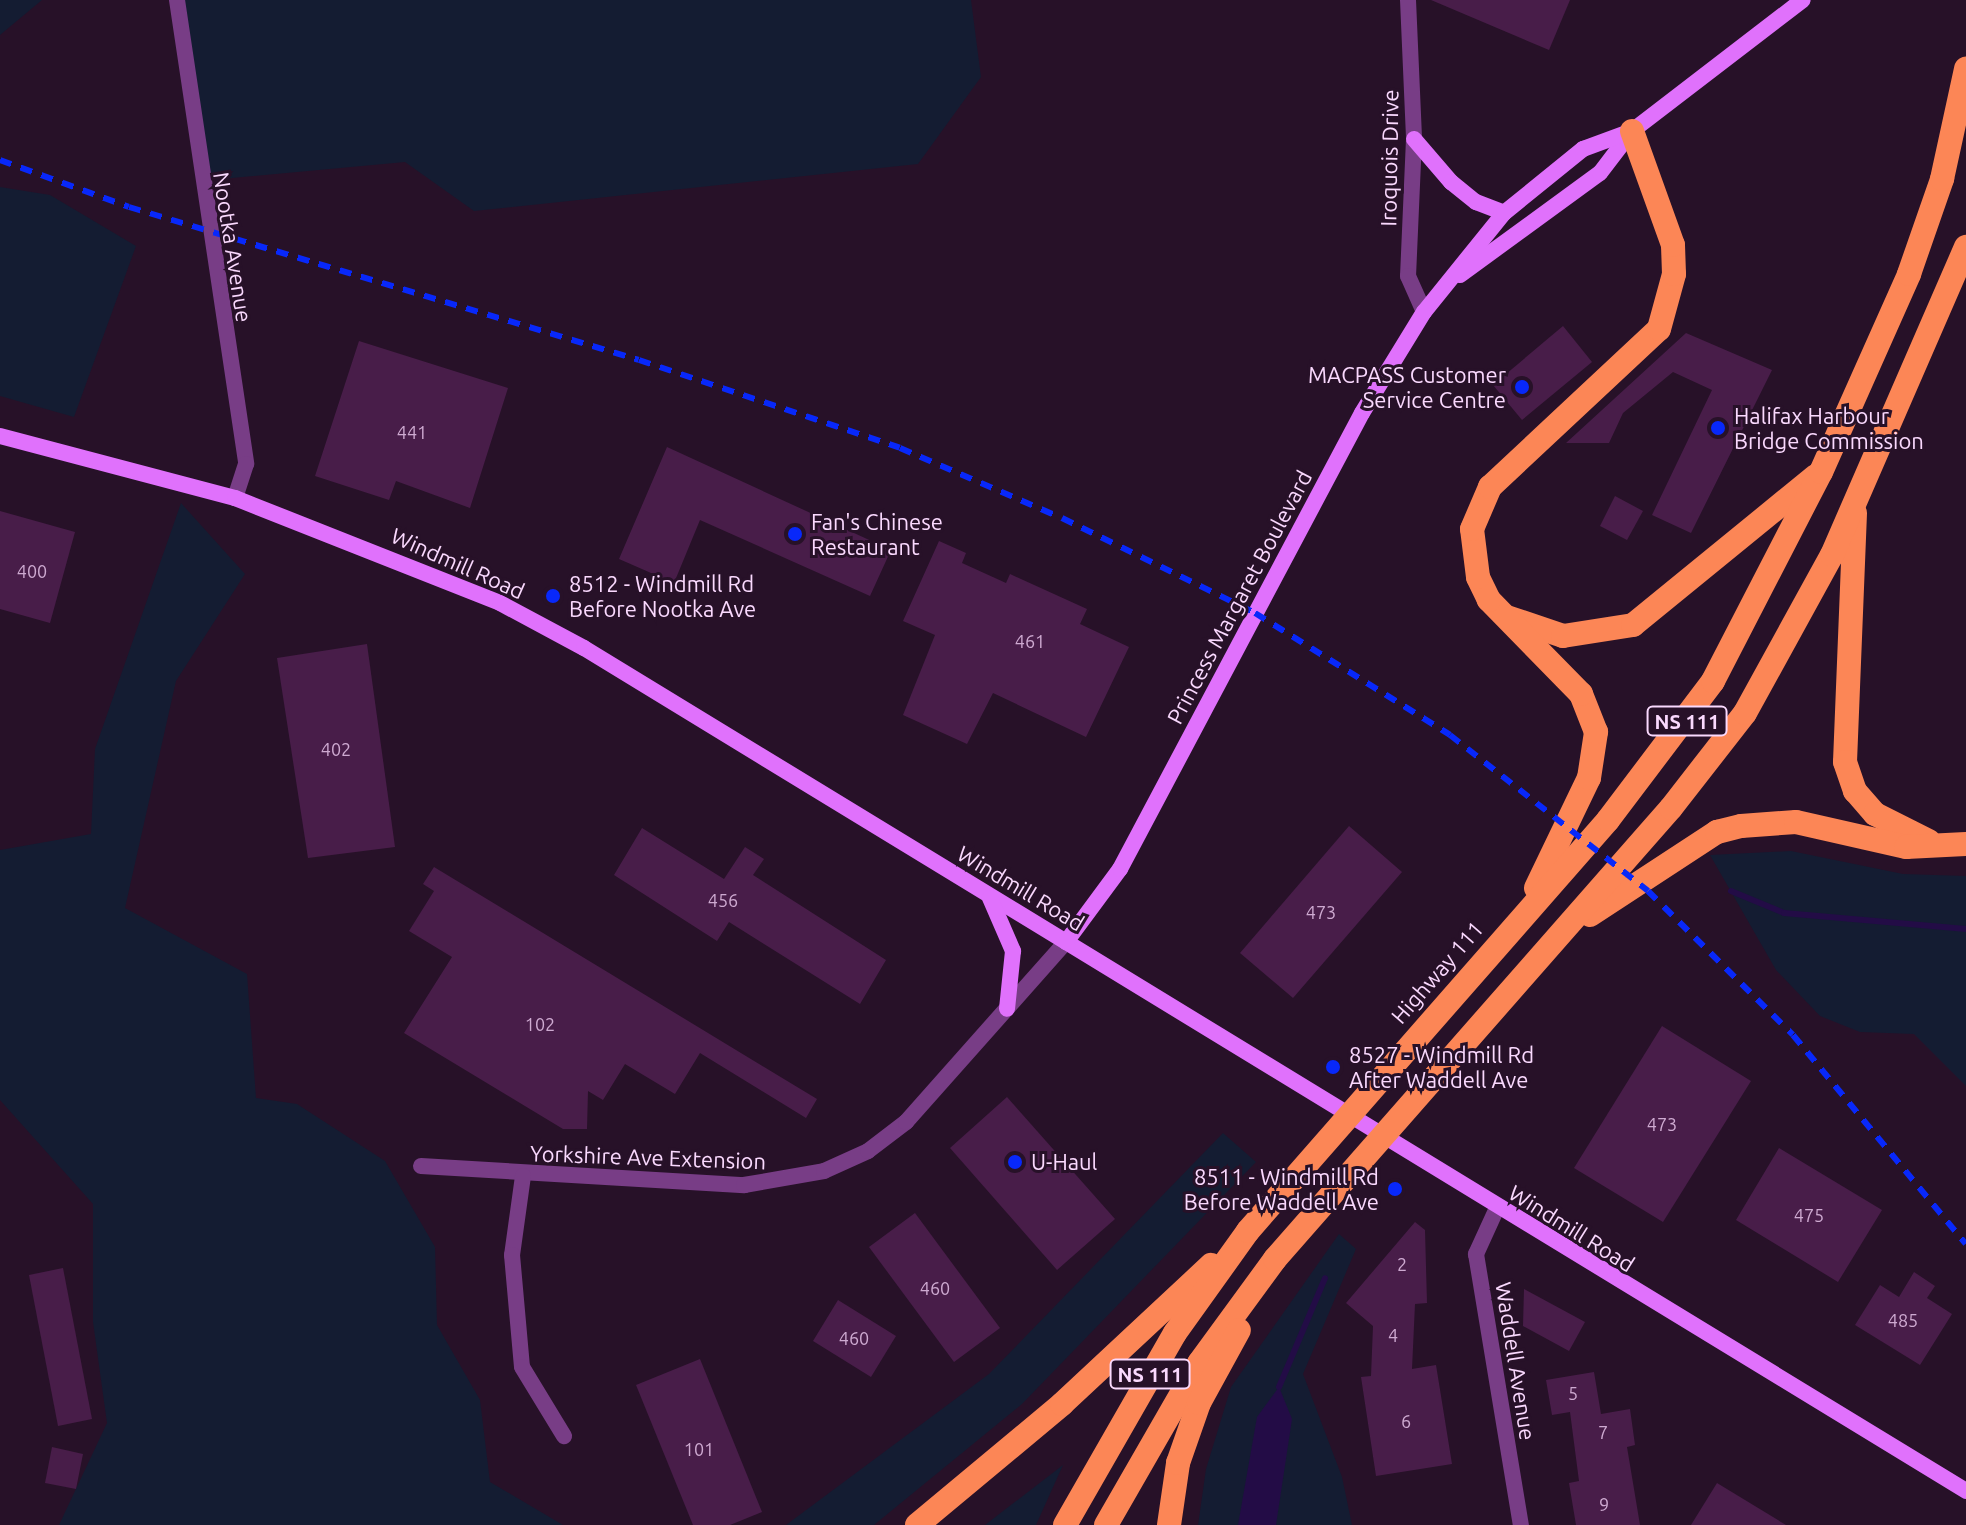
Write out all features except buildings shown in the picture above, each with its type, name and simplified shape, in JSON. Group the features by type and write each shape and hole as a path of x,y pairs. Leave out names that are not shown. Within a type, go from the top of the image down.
{"highway":[{"name":"Highway 111","path":"1065,1525 1175,1333 1248,1231 1521,916 1562,858 1608,820 1713,681 1821,472 1929,219 1966,69"},
{"path":"1562,858 1596,751 1592,715 1565,675 1499,613 1478,577 1473,553 1478,507 1529,448 1639,354 1669,302 1673,245 1632,131"},
{"name":"NS 111","path":"1106,1525 1199,1363 1275,1259 1716,752 1769,678 1856,505 1966,247"},
{"path":"1499,613 1563,636 1585,637 1633,625 1821,472"},
{"path":"1856,505 1845,762 1855,791 1875,814 1898,830 1958,846"},
{"path":"1556,939 1661,866 1717,832 1772,821 1894,846 1958,846"},
{"path":"917,1525 1062,1404 1248,1231"},
{"path":"1169,1525 1178,1463 1199,1403 1275,1259"}],"main road":[{"name":"Princess Margaret Boulevard","path":"1066,942 1120,869 1362,413 1424,312 1457,277 1600,173 1632,131 1803,0"},
{"name":"Princess Margaret Boulevard","path":"1457,277 1478,239 1504,213 1583,149 1632,131"},
{"path":"1414,139 1451,182 1476,202 1504,213"},
{"name":"Windmill Road","path":"0,436 235,498 500,603 986,893 1497,1208 1966,1491"},
{"path":"986,893 1013,951 1007,1009"}],"street":[{"name":"Nootka Avenue","path":"177,0 246,464 235,498"},
{"name":"Iroquois Drive","path":"1408,0 1414,139 1408,276 1424,312"},
{"name":"Yorkshire Ave Extension","path":"421,1166 523,1176 744,1185 824,1171 868,1151 906,1122 1066,942"},
{"path":"523,1176 512,1255 522,1367 564,1436"},
{"name":"Waddell Avenue","path":"1497,1208 1476,1254 1521,1525"}],"shaded area":[{"path":"0,0 42,0 0,35"},
{"path":"177,0 971,0 981,77 918,164 474,211 405,162 200,181"},
{"path":"0,187 50,195 136,246 74,417 0,396"},
{"path":"181,503 245,574 176,681 125,908 247,974 256,1098 297,1104 385,1161 435,1247 437,1325 480,1400 490,1482 563,1525 59,1525 107,1423 93,1322 93,1204 0,1100 0,850 91,834 95,749"},
{"path":"1791,851 1903,874 1966,876 1966,1086 1914,1034 1860,1032 1820,1016 1776,970 1710,855"},
{"path":"1223,1133 1256,1162 1022,1404 874,1525 786,1525 989,1374"},
{"path":"1339,1234 1356,1249 1303,1374 1342,1477 1352,1525 1198,1525 1206,1469 1231,1387"},
{"path":"1279,1387 1292,1419 1276,1525 1238,1525 1257,1417"},
{"path":"1063,1465 1036,1525 985,1525"}],"waterway":[{"path":"1731,891 1784,913 1966,929"},
{"path":"1279,1387 1325,1278"}],"railway":[{"path":"0,160 129,207 639,360 900,448 1062,518 1255,613 1450,735 1648,891 1793,1035 1966,1244"}],"place":[{"name":"MACPASS Customer Service Centre","path":"1522,387"},
{"name":"Halifax Harbour Bridge Commission","path":"1718,428"},
{"name":"Fan's Chinese Restaurant","path":"795,534"},
{"name":"8512 - Windmill Rd Before Nootka Ave","path":"553,596"},
{"name":"8527 - Windmill Rd After Waddell Ave","path":"1333,1067"},
{"name":"U-Haul","path":"1015,1162"},
{"name":"8511 - Windmill Rd Before Waddell Ave","path":"1395,1189"}]}
